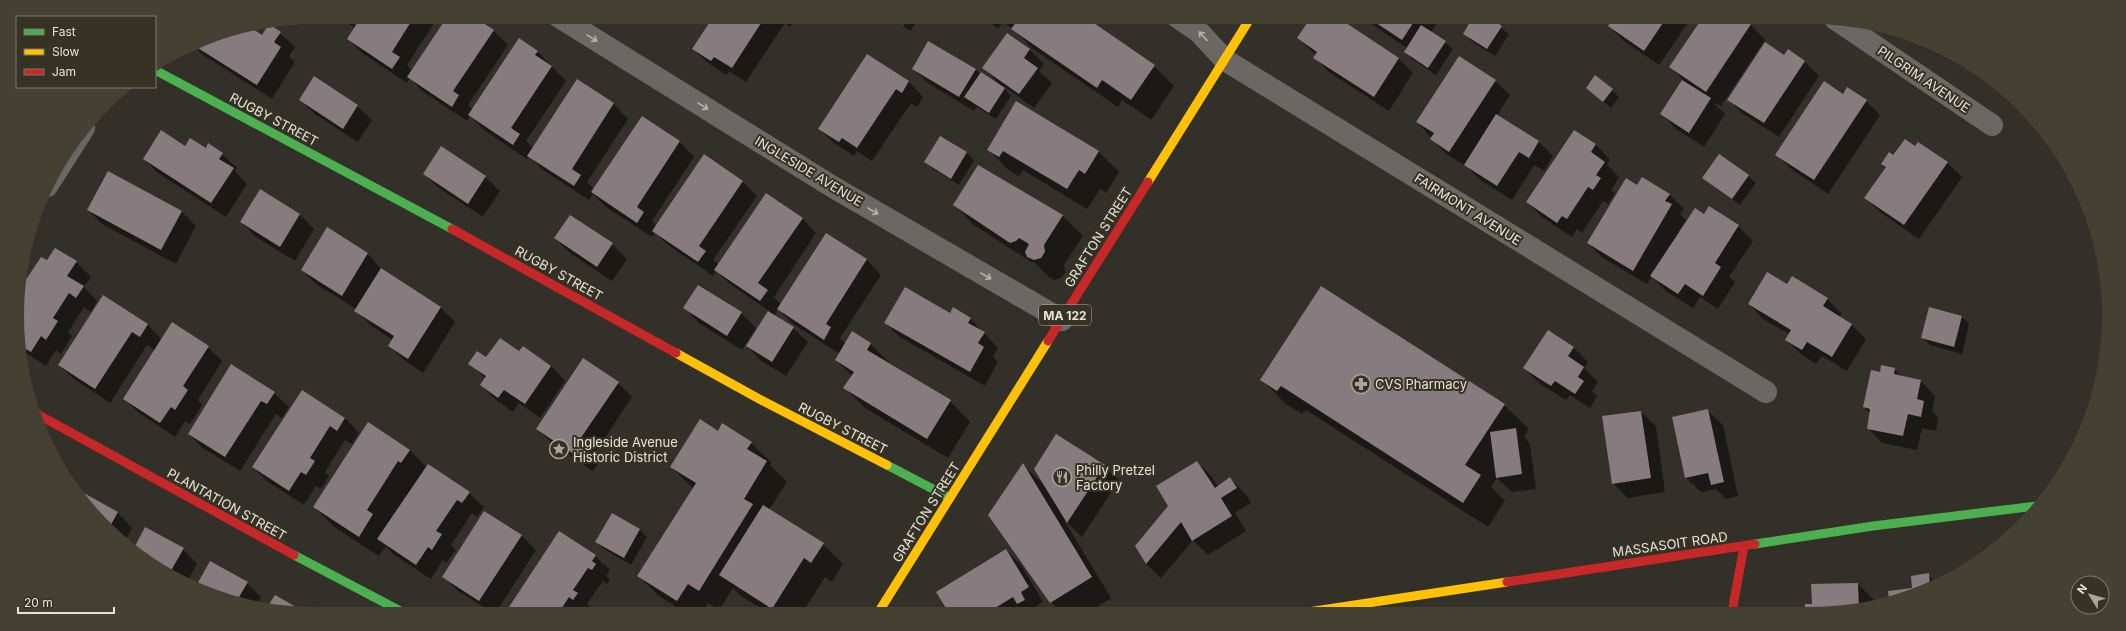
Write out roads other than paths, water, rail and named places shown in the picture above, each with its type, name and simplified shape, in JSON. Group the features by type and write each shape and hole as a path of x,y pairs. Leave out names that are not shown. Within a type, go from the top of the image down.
{"main road":[{"name":"GRAFTON STREET","path":"882,607 1247,24"},
{"name":"RUGBY STREET","path":"157,71 454,230 763,401 950,498"},
{"name":"PLANTATION STREET","path":"42,417 393,607"},
{"name":"MASSASOIT ROAD","path":"1341,607 1873,526 2031,507"},
{"path":"1733,607 1744,546"}],"street":[{"name":"INGLESIDE AVENUE","path":"570,24 834,187 1062,320"},
{"name":"FAIRMONT AVENUE","path":"1187,24 1199,32 1225,60 1766,392"},
{"name":"PILGRIM AVENUE","path":"1844,26 1992,125"}],"place":[{"name":"CVS Pharmacy","path":"1361,384"},
{"name":"Ingleside Avenue Historic District","path":"559,449"},
{"name":"Philly Pretzel Factory","path":"1062,477"}]}
